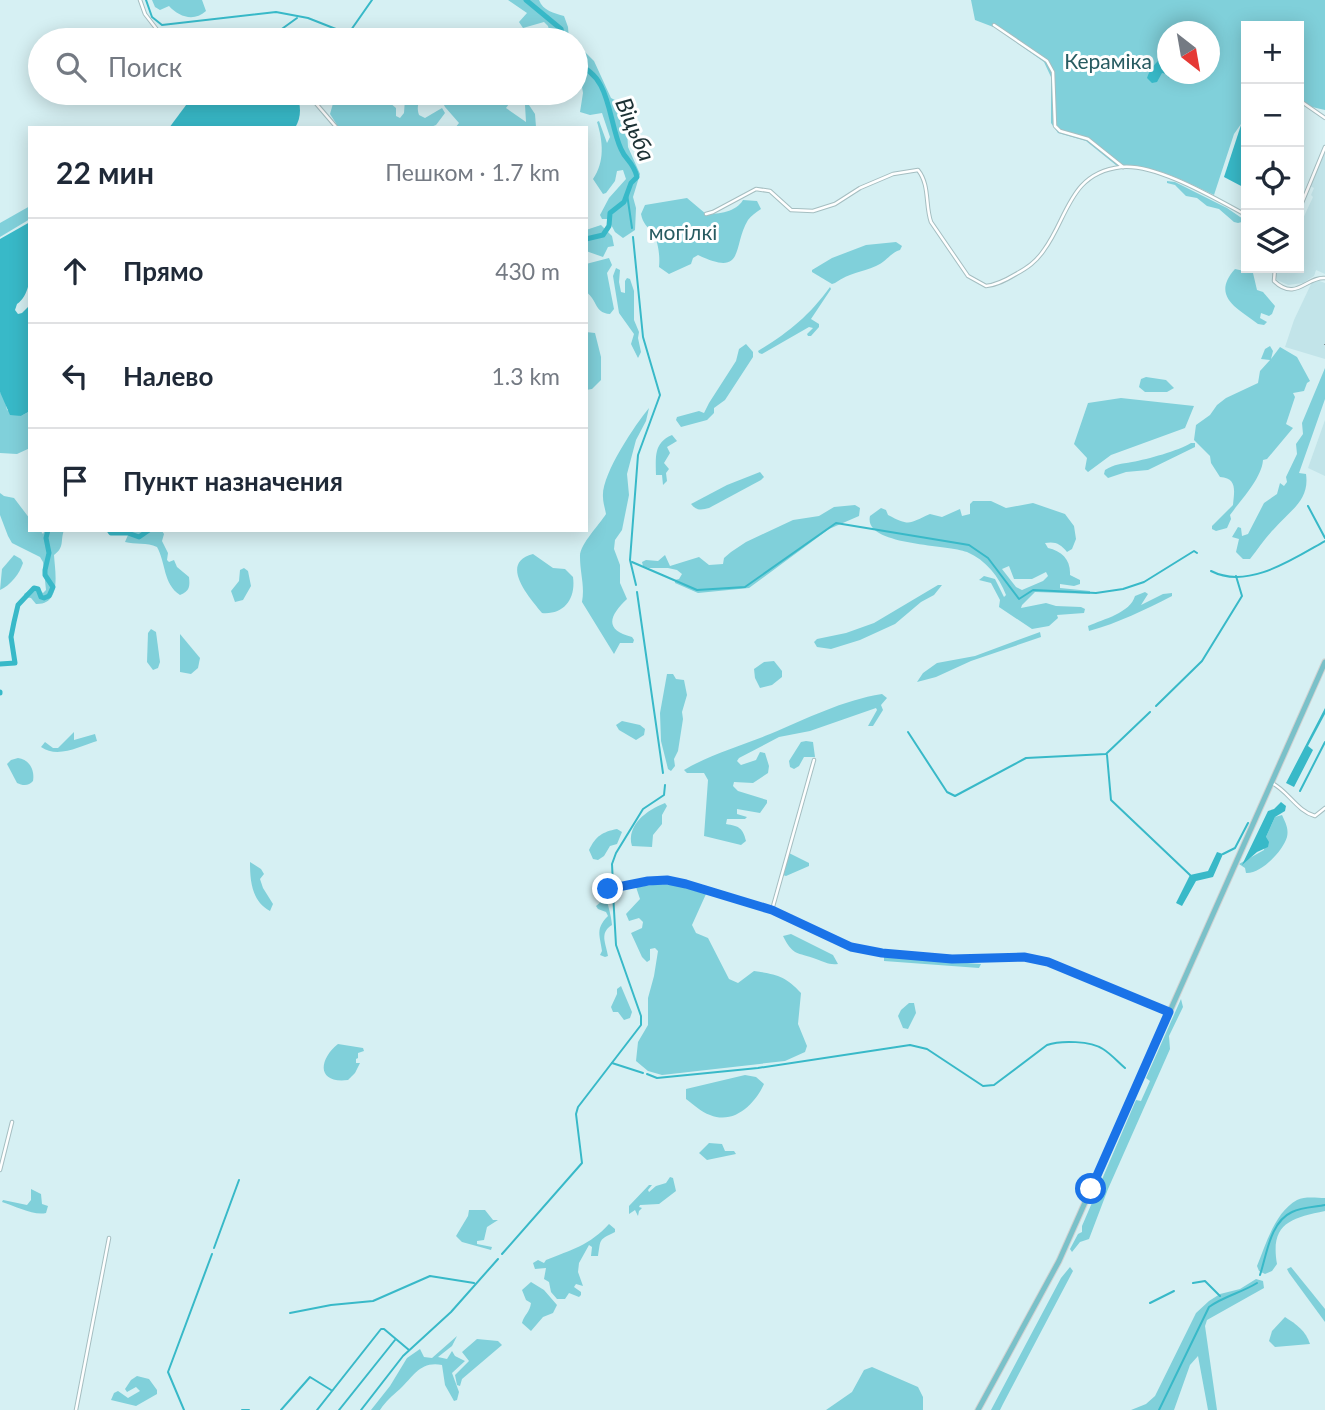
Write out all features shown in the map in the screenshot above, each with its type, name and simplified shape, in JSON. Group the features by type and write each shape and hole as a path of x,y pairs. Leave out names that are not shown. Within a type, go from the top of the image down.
{"main road":[{"path":"978,1410 1059,1261 1325,662"}],"street":[{"path":"140,0 145,14 156,28"},
{"path":"994,24 1047,61 1053,72 1055,126 1060,131 1097,144 1123,167 1175,179 1241,212"},
{"path":"1304,103 1325,118"},
{"path":"317,105 335,126"},
{"path":"1304,198 1325,147"},
{"path":"706,214 756,188 771,191 791,210 813,211 835,204 860,188 893,174 918,170 926,187 931,222 968,276 986,286 994,285 1025,270 1046,249 1078,189 1088,180 1123,167"},
{"path":"1275,273 1274,281 1290,288 1304,287 1315,278 1325,278"},
{"path":"772,908 814,760"},
{"path":"1272,783 1306,813 1315,816 1325,808"},
{"path":"608,889 667,880 772,908 851,947 882,953 952,959 1024,957 1048,962 1169,1012"},
{"path":"0,1170 12,1122"},
{"path":"76,1410 109,1238"}],"shaded area":[{"path":"1157,62 1157,82 1152,83 1147,78"},
{"path":"186,105 300,106 296,126 170,126"},
{"path":"1241,125 1241,186 1224,177"},
{"path":"1325,152 1325,274 1316,270 1314,276 1303,283 1288,285 1277,280 1275,273 1304,273 1304,216 1314,188 1310,186"},
{"path":"28,223 28,285 15,310 18,314 28,307 28,412 21,416 10,415 0,392 0,239"},
{"path":"1317,280 1325,283 1325,359 1285,347 1312,282"},
{"path":"1325,420 1325,476 1308,468"},
{"path":"1325,708 1325,714 1308,746 1313,750 1294,787 1286,783"},
{"path":"1281,802 1286,806 1285,811 1275,817 1266,837 1268,847 1257,852 1242,865 1268,811"},
{"path":"1217,852 1223,854 1213,877 1196,881 1182,906 1176,903 1190,875 1208,871"}],"green space":[{"path":"152,0 202,0 206,11 187,17 169,6 160,10"},
{"path":"508,0 539,0 546,9 564,16 568,28 549,28 544,22 523,28 519,22 527,13"},
{"name":"Кераміка","path":"971,0 1325,0 1325,110 1304,105 1304,21 1241,21 1241,124 1234,134 1214,195 1155,170 1117,166 1086,141 1058,133 1051,123 1051,77 1044,62 996,28 975,20"},
{"path":"588,55 594,61 611,98 617,101 619,118 627,129 628,147 640,174 633,197 636,208 635,230 623,238 615,232 608,219 602,219 600,215 609,198 626,179 623,170 617,171 615,181 603,194 593,179 600,166 602,151 597,122 599,121 607,143 610,137 602,113 590,115 580,112 581,105 588,105"},
{"path":"333,105 392,105 396,108 396,116 400,118 404,113 405,105 419,105 419,115 425,118 442,108 445,113 433,126 338,126 330,114"},
{"path":"444,105 508,105 506,108 526,122 525,105 529,105 535,114 536,126 457,126 459,123"},
{"path":"1175,182 1227,208 1241,218 1241,222 1234,222 1219,209 1207,206 1197,198 1186,196 1175,185 1167,183"},
{"name":"могілкі","path":"687,198 706,214 732,210 743,200 757,201 761,209 748,220 731,261 713,261 698,255 693,258 691,264 669,274 659,267 657,241 641,214 645,205"},
{"path":"28,207 28,220 0,237 0,223"},
{"path":"601,225 612,236 614,246 608,247 603,257 588,252 588,229"},
{"path":"896,242 902,246 900,250 883,262 835,283 832,284 812,272 832,258 866,245"},
{"path":"609,258 612,265 607,273 614,309 610,314 601,311 588,294 588,263"},
{"path":"616,268 620,270 621,292 625,293 627,278 630,279 634,291 634,320 639,332 641,352 638,358 631,344 634,334 619,313 613,276"},
{"path":"1235,269 1241,270 1241,273 1253,273 1257,290 1263,292 1275,306 1269,316 1261,313 1260,318 1267,322 1264,325 1258,324 1230,301 1225,287"},
{"path":"830,287 811,319 819,324 819,327 811,336 807,334 813,328 809,327 762,354 759,353 758,351 806,315"},
{"path":"588,332 595,333 601,357 601,380 588,390"},
{"path":"746,344 753,352 753,357 725,400 714,408 714,413 707,420 681,427 677,417 699,411 704,413 736,361 739,349"},
{"path":"1270,346 1273,351 1271,359 1280,347 1297,357 1310,381 1304,391 1293,393 1295,397 1286,424 1293,428 1267,459 1263,460 1255,482 1230,515 1227,528 1216,531 1212,526 1233,505 1234,486 1230,480 1220,477 1211,463 1210,456 1194,440 1196,425 1226,398 1258,383 1260,371 1270,360 1261,359 1265,349"},
{"path":"1325,368 1325,399 1299,473 1306,474 1302,499 1250,559 1243,559 1236,552 1239,539 1232,537 1238,527 1241,528 1242,536 1248,534 1264,503 1277,494 1280,483 1284,486 1287,482 1286,477 1297,454 1296,444 1303,434 1302,423"},
{"path":"1146,377 1166,380 1174,388 1167,392 1145,392 1139,387 1141,379"},
{"path":"0,392 4,396 7,410 21,416 28,412 28,449 17,454 0,453"},
{"path":"1121,398 1194,406 1185,428 1111,455 1088,472 1085,469 1087,458 1074,444 1088,403"},
{"path":"649,408 646,421 636,440 627,474 629,495 622,530 615,540 614,549 620,565 620,583 627,599 613,616 613,626 634,640 633,643 620,643 614,654 582,602 581,552 606,514 603,499 607,476 628,438"},
{"path":"672,435 677,441 667,447 670,453 664,463 669,469 666,473 667,481 663,485 662,475 656,475 657,452 661,442"},
{"path":"1195,443 1195,447 1148,470 1126,472 1108,478 1104,474 1105,470 1115,465 1139,461"},
{"path":"760,472 764,477 761,480 709,508 699,509 691,504 727,485"},
{"path":"0,493 14,498 28,516 28,532 64,532 61,546 54,555 55,586 50,599 44,603 36,604 24,594 35,586 43,593 46,590 43,562 40,557 12,543 0,515"},
{"path":"973,501 991,501 1006,508 1033,503 1065,514 1074,526 1076,539 1072,549 1067,552 1058,544 1045,543 1048,548 1065,557 1070,575 1080,580 1080,584 1074,586 1060,584 1060,588 1090,591 1090,594 1035,592 1021,608 1046,603 1081,607 1085,609 1084,613 1057,615 1058,618 1049,626 1032,629 999,607 1000,600 991,583 979,580 984,576 995,579 1004,597 1006,595 1003,588 991,570 974,555 957,549 893,538 871,526 870,516 881,508 886,510 888,515 910,522 930,514 942,517 960,509 962,516 970,514 970,504","holes":["1009,566 1014,579 1032,579 1046,572 1048,576 1022,590 1016,587 1002,569"]},
{"path":"855,505 860,508 859,516 829,529 749,588 698,593 675,583 682,574 677,570 643,566 642,562 646,560 658,561 665,555 670,566 699,557 709,565 723,564 724,558 746,542 793,520 819,516 834,507"},
{"path":"126,532 163,532 167,560 174,560 177,567 189,577 188,590 180,595 170,585 157,547 125,542 128,535"},
{"path":"533,554 553,568 565,569 573,577 570,599 557,611 542,613 520,581 518,565"},
{"path":"14,555 21,559 22,567 11,582 0,590 2,569"},
{"path":"244,568 248,571 251,586 243,600 235,602 231,591 239,581 240,570"},
{"path":"942,585 934,595 921,602 895,624 860,640 831,649 817,647 814,642 874,623"},
{"path":"1145,592 1148,594 1141,605 1163,594 1172,593 1172,596 1131,616 1089,631 1088,626 1122,611 1135,596"},
{"path":"151,629 156,632 160,662 158,668 153,670 147,662 148,633"},
{"path":"1040,632 1041,637 917,682 923,673 937,663 975,656"},
{"path":"180,634 200,658 198,668 191,674 180,672"},
{"path":"774,661 782,671 782,677 772,685 760,688 754,669 764,662"},
{"path":"667,674 684,680 687,695 682,712 678,751 674,759 675,766 671,771 668,769 661,741 660,713"},
{"path":"882,694 887,698 881,705 883,710 873,726 868,726 876,708 810,731 779,737 739,758 737,761 741,765 756,760 760,752 765,753 768,773 753,783 734,782 733,786 738,791 767,800 767,803 760,813 737,809 737,814 747,817 745,819 727,819 726,824 742,830 746,841 741,845 704,836 708,780 704,773 687,773 684,770 825,711"},
{"path":"622,721 640,725 645,729 644,735 636,740 619,730 616,725"},
{"path":"74,732 74,740 95,734 97,741 62,752 41,747 45,742 58,748"},
{"path":"801,742 813,742 815,757 804,757 799,766 794,769 790,767 789,761"},
{"path":"18,758 25,760 32,769 33,781 28,785 17,783 7,764"},
{"path":"665,803 667,806 662,815 662,824 653,835 652,847 632,846 632,831 635,825 645,814"},
{"path":"1282,815 1287,834 1285,843 1265,866 1246,873 1245,868 1239,864 1264,850 1266,837 1275,817"},
{"path":"617,829 622,832 617,844 610,846 598,860 593,859 589,850 594,841 603,833"},
{"path":"789,853 809,863 809,866 783,875"},
{"path":"250,862 264,874 260,879 273,904 270,911 259,902 253,890"},
{"path":"661,884 685,886 706,894 692,925 696,933 708,938 729,979 738,983 754,971 780,977 796,987 801,993 798,1024 807,1046 805,1052 785,1061 662,1075 648,1071 636,1061 638,1042 648,1025 648,998 658,951 655,948 650,949 650,960 647,962 642,957 631,933 642,928 643,922 639,918 629,921 626,914 640,899 636,887"},
{"path":"604,896 612,925 604,935 608,956 605,957 600,955 602,951 599,932 608,916 596,906"},
{"path":"791,934 833,955 838,964 796,952 783,936"},
{"path":"884,957 981,964 979,968 884,961"},
{"path":"621,986 632,1012 630,1018 624,1020 618,1012 613,1012 611,1007 617,989"},
{"path":"1181,999 1183,1007 1169,1036 1170,1049 1108,1189 1089,1239 1080,1242 1072,1252 1070,1249 1078,1234 1082,1232 1082,1226 1136,1100 1141,1101 1150,1081 1146,1078"},
{"path":"909,1003 914,1003 916,1013 908,1029 903,1028 898,1016"},
{"path":"338,1044 363,1048 364,1051 358,1053 356,1063 360,1063 348,1080 331,1078 324,1070 327,1057"},
{"path":"745,1075 756,1077 764,1084 755,1099 735,1115 710,1115 686,1099 686,1089"},
{"path":"709,1143 722,1144 725,1151 734,1151 736,1154 707,1160 699,1153"},
{"path":"670,1177 673,1178 676,1191 659,1204 640,1205 642,1208 638,1216 635,1210 629,1214 629,1206 649,1185 652,1185 649,1192 666,1183"},
{"path":"31,1189 41,1194 42,1204 48,1206 46,1213 30,1212 2,1202 3,1200 27,1205 31,1200"},
{"path":"1325,1198 1325,1211 1285,1225 1277,1240 1277,1264 1272,1271 1265,1274 1259,1271 1257,1266 1272,1229 1289,1205 1300,1199"},
{"path":"469,1210 485,1210 493,1220 498,1220 487,1227 484,1240 477,1241 477,1244 492,1247 491,1250 462,1242 456,1236"},
{"path":"609,1224 615,1232 601,1241 598,1256 591,1256 592,1247 589,1245 579,1263 578,1272 583,1286 576,1284 574,1287 581,1295 579,1297 569,1293 565,1299 557,1299 551,1292 549,1282 544,1279 546,1268 535,1269 533,1263 538,1260 544,1263 580,1246"},
{"path":"1070,1267 1073,1271 1000,1410 991,1410 1061,1278"},
{"path":"1291,1267 1325,1309 1325,1322 1289,1273 1287,1269"},
{"path":"1256,1279 1263,1281 1264,1288 1207,1320 1205,1326 1217,1410 1208,1410 1198,1356 1190,1365 1174,1410 1131,1410 1146,1404 1155,1396 1196,1313 1220,1294 1240,1289"},
{"path":"531,1282 544,1290 557,1305 553,1313 543,1317 531,1331 522,1323 531,1303 526,1300 522,1290"},
{"path":"1285,1317 1297,1325 1310,1344 1275,1347 1269,1341 1272,1331"},
{"path":"457,1336 452,1346 438,1357 447,1359 452,1351 455,1356 465,1361 452,1373 459,1392 457,1400 454,1401 445,1385 442,1365 434,1364 418,1371 380,1410 371,1410 407,1358 420,1349 424,1357 432,1358"},
{"path":"477,1339 498,1341 502,1345 462,1379 460,1386 457,1385 455,1375 469,1361 462,1352"},
{"path":"872,1367 918,1387 923,1397 923,1410 826,1410 852,1392 864,1370"},
{"path":"137,1376 149,1379 157,1394 136,1406 111,1400 118,1391 128,1398 140,1391 136,1387 127,1392 125,1389"}],"waterway":[{"path":"146,0 152,17 162,25 276,12 308,18 333,28"},
{"path":"352,28 372,0"},
{"name":"Віцьба","path":"526,0 560,28"},
{"path":"283,28 297,18"},
{"name":"Віцьба","path":"588,71 602,88 621,149 637,177 631,183 624,202 610,213 609,226 603,235 588,239"},
{"path":"627,194 632,228"},
{"path":"633,237 643,337 660,395 638,455 630,560 636,585"},
{"path":"1308,506 1325,538"},
{"path":"632,562 697,590 745,587 836,523 969,545 988,558 1019,599 1033,590 1096,593 1123,589 1144,582 1194,551 1197,553"},
{"name":"Віцьба","path":"0,664 15,663 11,637 18,605 34,588 38,589 44,598 49,596 53,587 45,575 49,553 48,532"},
{"name":"Віцьба","path":"110,532 139,537 146,532"},
{"path":"1211,571 1225,576 1255,575 1285,563 1325,541"},
{"path":"1156,706 1202,661 1242,596 1236,576"},
{"path":"637,592 663,773"},
{"path":"908,732 947,792 955,796 1026,758 1106,754 1150,712"},
{"path":"1300,791 1325,742"},
{"path":"1107,755 1111,800 1190,875"},
{"path":"613,885 612,864 616,853 643,809 664,795 665,785"},
{"path":"1223,854 1235,848 1248,823"},
{"path":"502,1254 582,1163 576,1114 578,1107 641,1025 641,1016 616,945 613,893"},
{"path":"647,1074 657,1078 758,1068 910,1045 927,1049 983,1086 994,1085 1047,1045 1068,1042 1098,1046 1125,1068"},
{"path":"612,1063 643,1073"},
{"path":"214,1248 239,1180"},
{"path":"1260,1275 1270,1239 1279,1223 1292,1212 1325,1205"},
{"path":"184,1410 168,1372 212,1254"},
{"path":"361,1410 403,1356 451,1312 498,1259"},
{"path":"290,1313 373,1301 430,1276 474,1283"},
{"path":"1193,1283 1205,1281 1220,1296"},
{"path":"1159,1410 1209,1307 1257,1283"},
{"path":"1150,1303 1174,1291"},
{"path":"317,1410 381,1329 409,1350"},
{"path":"339,1410 395,1340"},
{"path":"281,1410 310,1377 331,1390"},
{"path":"242,1410 249,1410"}],"route":[{"path":"608,889 667,880 772,910 851,947 882,953 952,959 1024,957 1048,962 1169,1012 1091,1189"}]}
